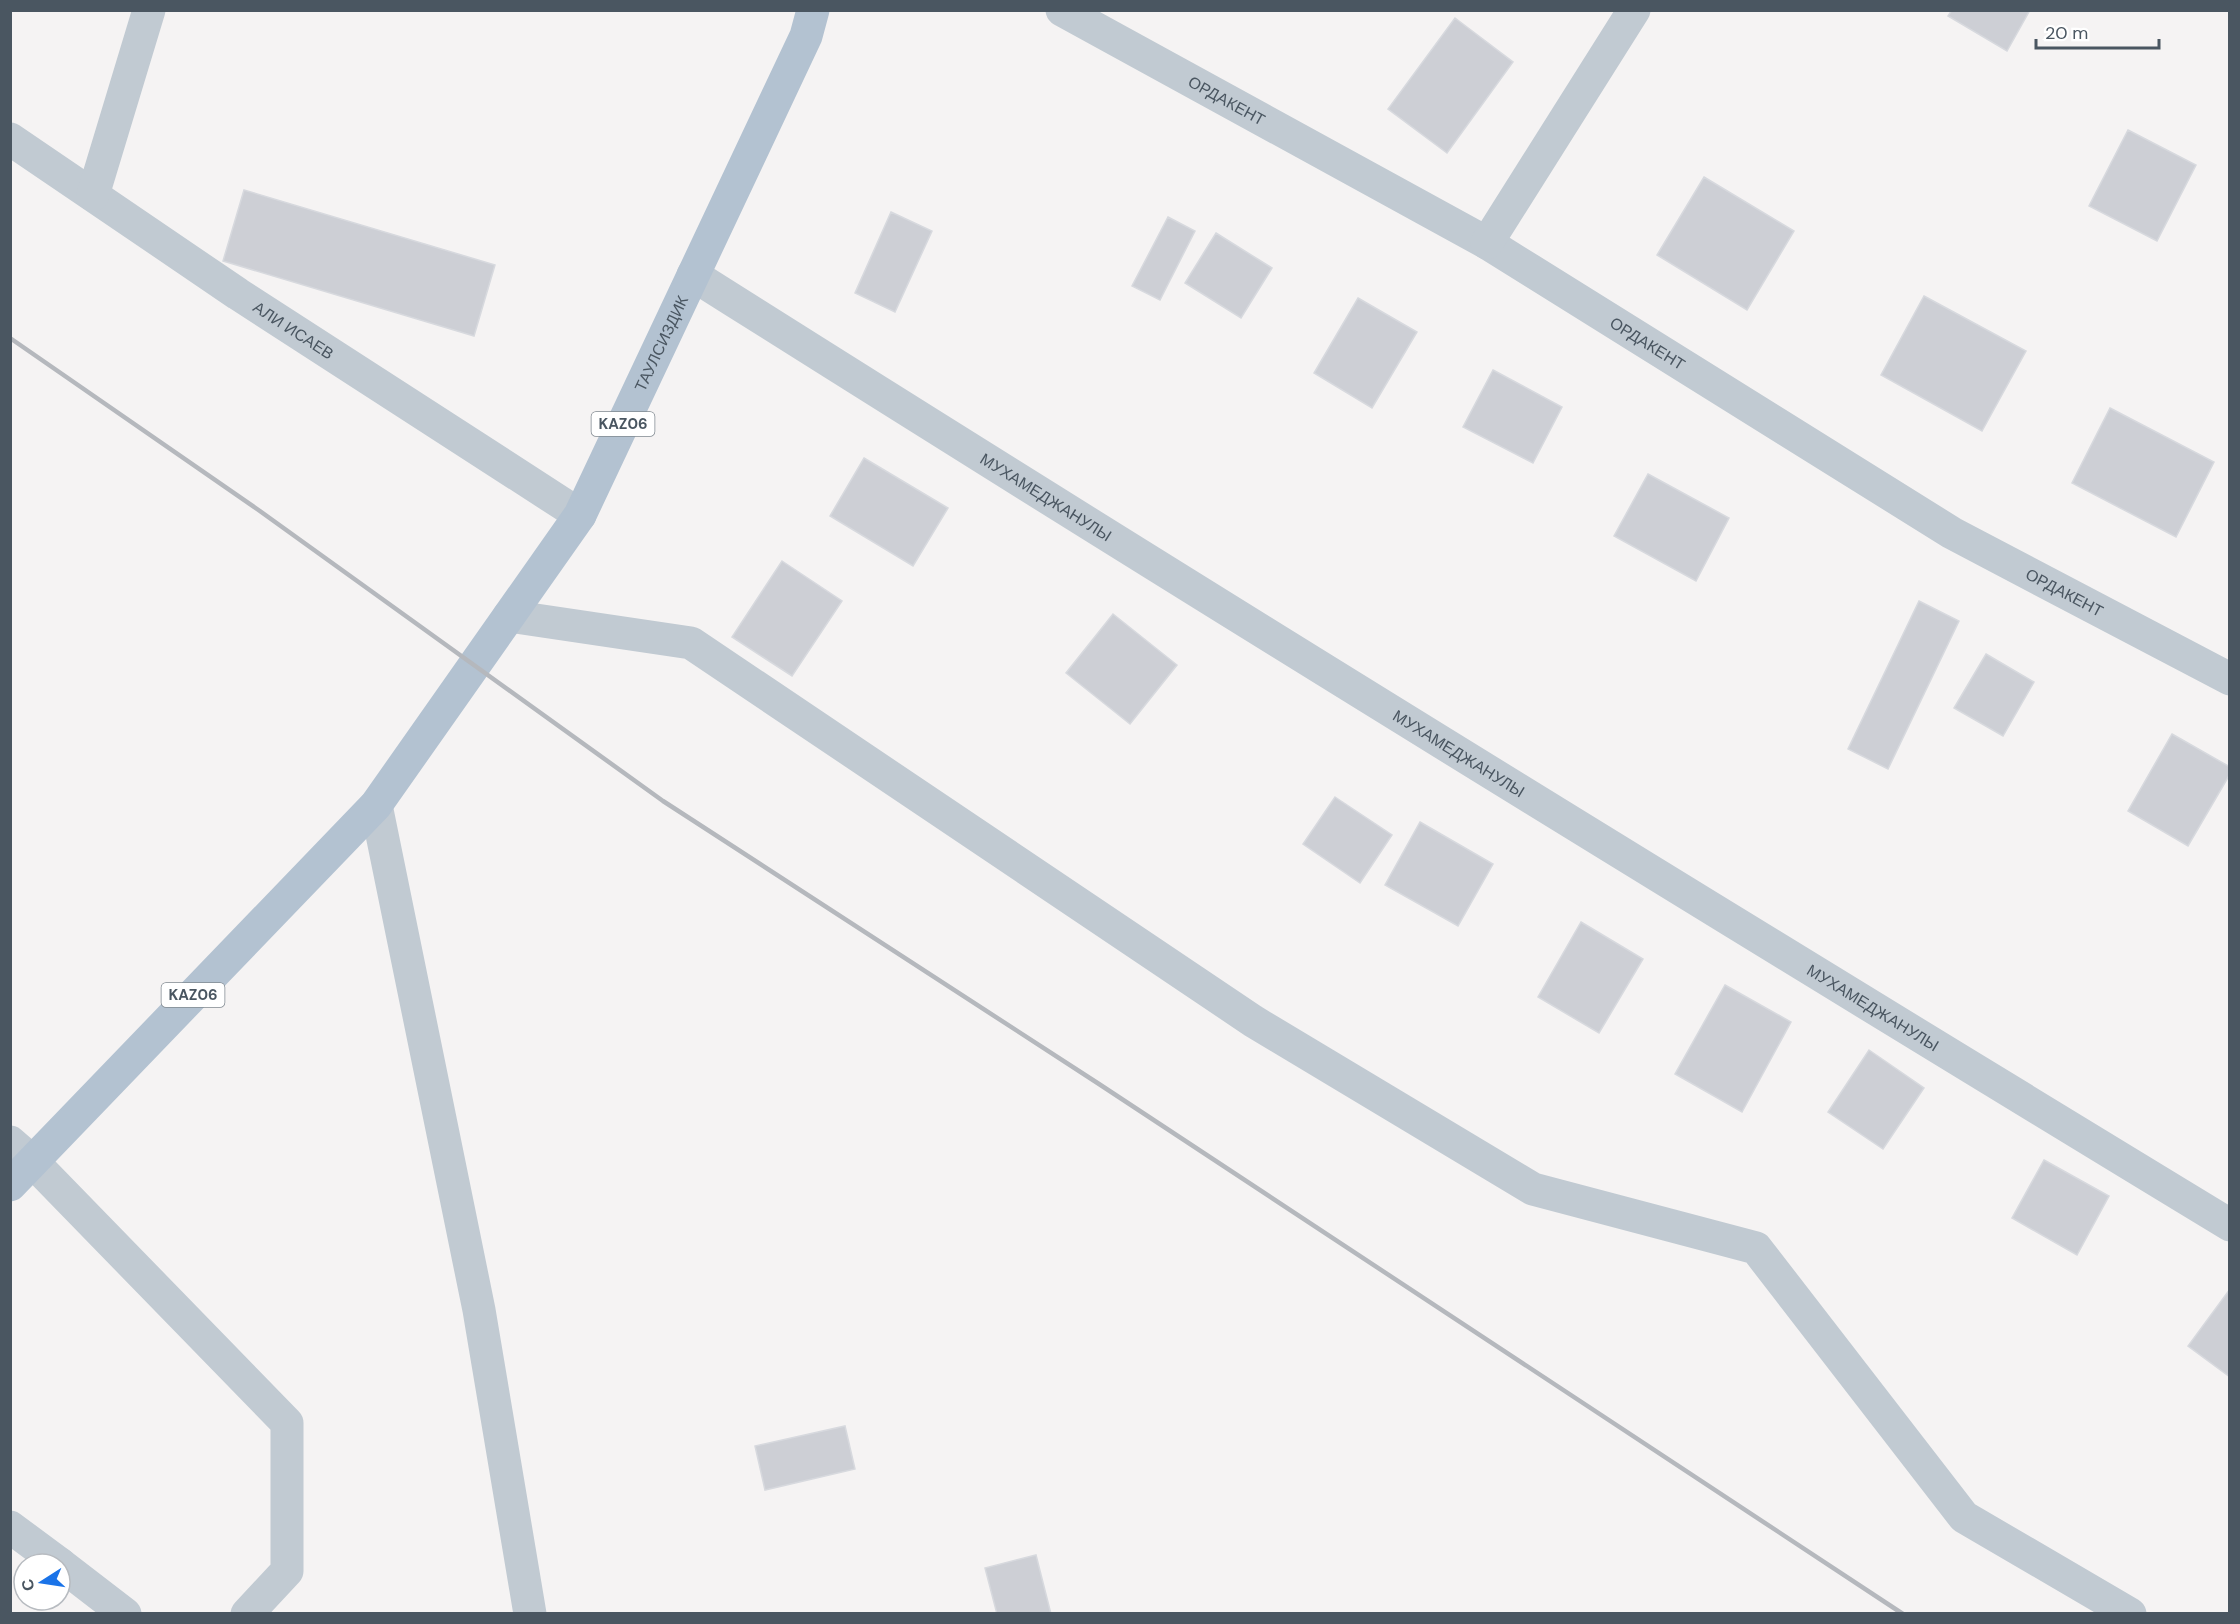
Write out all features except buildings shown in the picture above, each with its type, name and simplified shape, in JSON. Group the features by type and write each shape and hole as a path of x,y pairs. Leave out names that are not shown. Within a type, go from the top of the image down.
{"main road":[{"name":"ТАУЛСИЗДИК","path":"376,805 580,515 806,36 813,10"},
{"name":"KAZ06","path":"18,1163 376,805"}],"street":[{"path":"93,195 149,10"},
{"name":"ОРДАКЕНТ","path":"1062,10 1487,243 1952,533 2229,679"},
{"path":"1487,243 1634,10"},
{"name":"АЛИ ИСАЕВ","path":"10,139 238,294 580,515"},
{"name":"МУХАМЕДЖАНУЛЫ","path":"693,275 1107,537 2229,1225"},
{"path":"509,616 691,643 1253,1021 1533,1189 1756,1248 1964,1517 2130,1614"},
{"path":"376,805 479,1310 530,1614"},
{"path":"18,1163 287,1423 287,1571 247,1614"},
{"path":"10,1527 44,1552"},
{"path":"72,1573 125,1614"}],"railway":[{"path":"10,338 257,509 663,801 1099,1084 1903,1614"}]}
